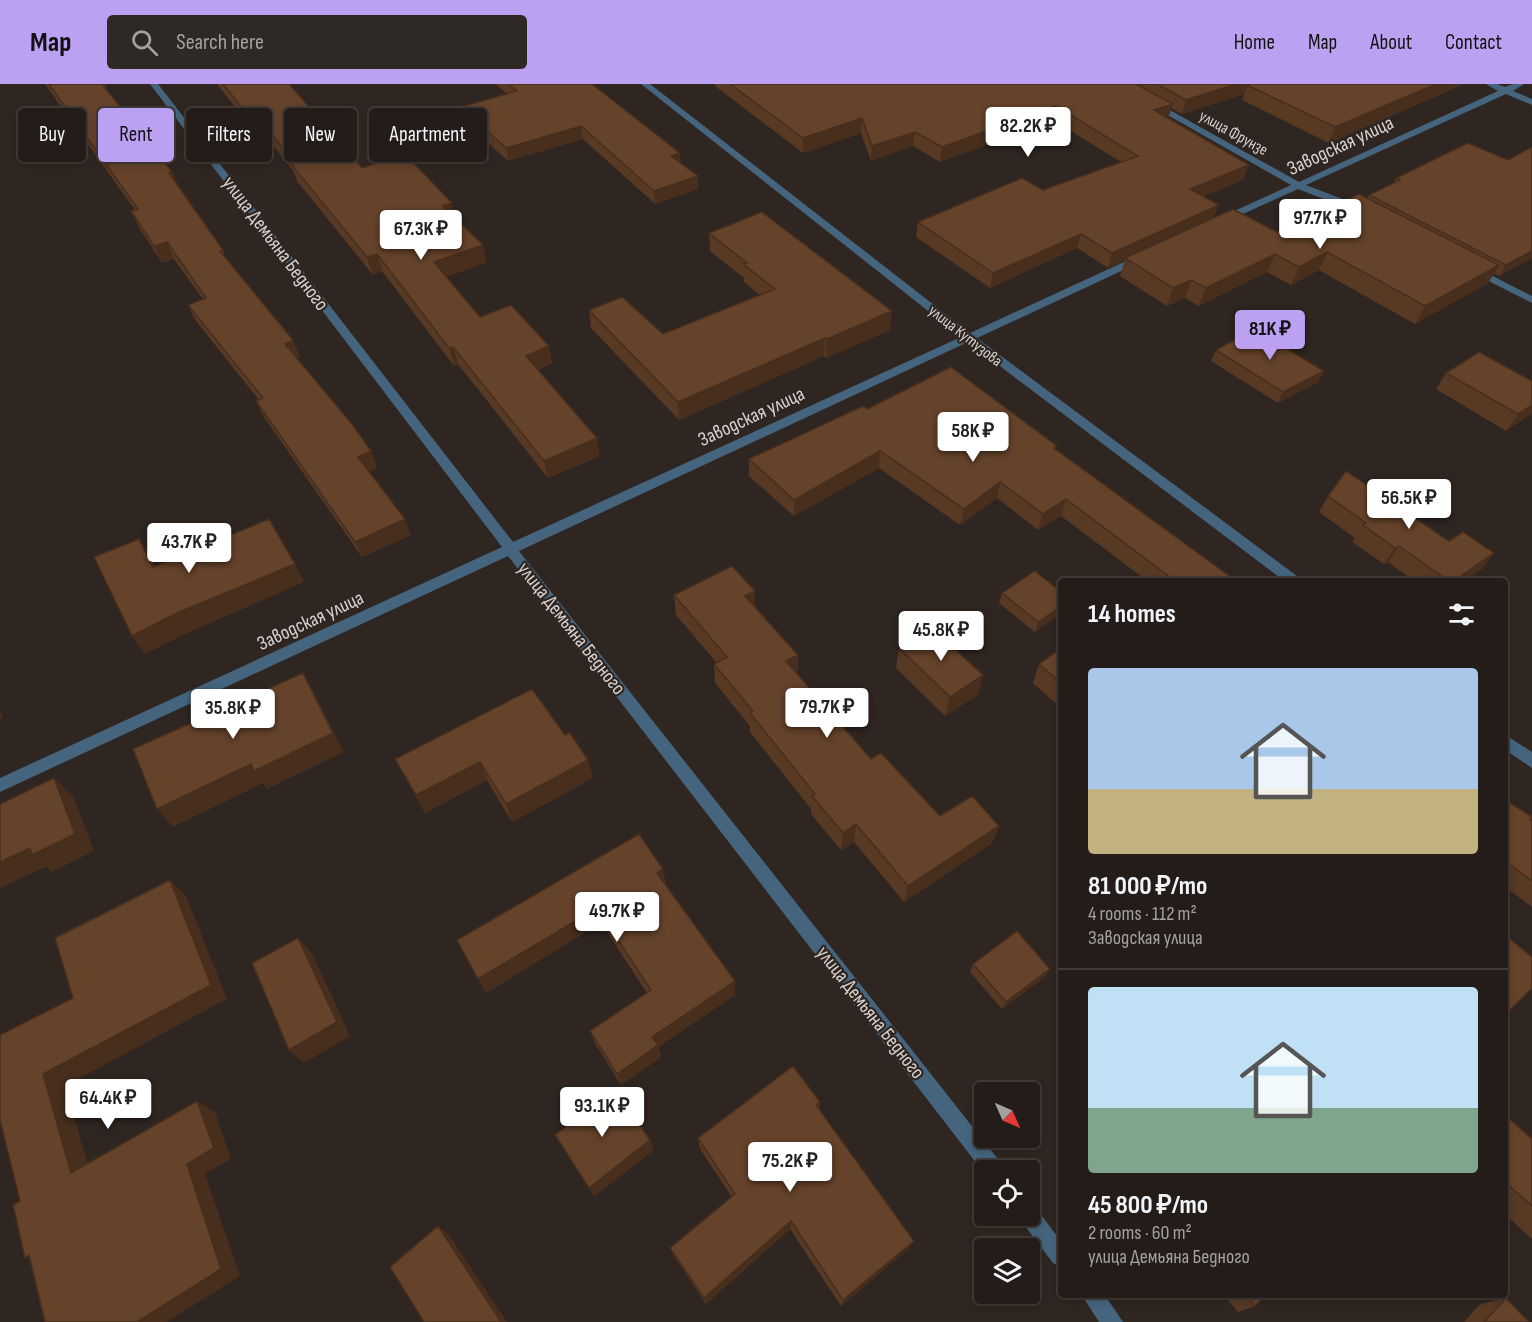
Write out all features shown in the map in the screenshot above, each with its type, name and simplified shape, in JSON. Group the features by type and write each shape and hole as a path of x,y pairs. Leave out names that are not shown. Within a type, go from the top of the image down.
{"street":[{"name":"улица Демьяна Бедного","path":"154,84 511,550 986,1160"},
{"name":"улица Кутузова","path":"645,84 968,337 1289,578"},
{"name":"улица Фрунзе","path":"1117,84 1299,186 1366,212"},
{"path":"1490,84 1532,102"},
{"name":"Заводская улица","path":"1214,225 1520,84"},
{"name":"Заводская улица","path":"0,785 1149,254"},
{"path":"1459,262 1532,300"},
{"path":"1508,744 1532,761"},
{"path":"1037,1226 1058,1253"},
{"path":"1094,1298 1112,1322"}],"building":[{"path":"49,84 102,84 121,108 98,108 98,153 86,136 86,108 66,108"},
{"path":"223,84 289,84 310,108 284,108 284,149 272,134 272,108 242,108"},
{"path":"508,84 592,84 680,153 671,156 698,176 654,191 581,126 506,148 487,131 487,108 461,107 517,91"},
{"path":"730,84 1136,84 1173,104 1154,110 1249,165 1190,189 1219,205 1112,253 1081,234 993,273 918,222 1022,178 1043,190 1138,156 1056,106 942,147 915,132 872,146 862,118 803,138"},
{"path":"1157,84 1236,84 1186,100"},
{"path":"1436,84 1335,127 1247,85"},
{"path":"1468,143 1508,160 1532,147 1532,251 1506,265 1369,195 1400,180 1396,178"},
{"path":"105,162 164,162 172,172 169,173 223,250 220,251 293,340 285,344 352,424 371,451 358,457 405,519 355,542 256,401 263,398 188,305 206,298 167,242 154,246 131,211 138,209"},
{"path":"357,162 362,168 380,162 413,162 452,203 443,206 483,245 434,262 480,317 511,305 549,346 526,356 597,438 544,461 453,347 449,348 377,254 367,257 291,164"},
{"path":"1359,194 1499,265 1425,306 1327,252 1299,267 1275,254 1206,288 1191,280 1173,288 1125,258 1233,209 1277,232"},
{"path":"762,212 892,311 678,402 589,310 622,297 663,334 775,289 709,233"},
{"path":"1254,329 1324,371 1283,392 1216,350"},
{"path":"1479,352 1532,381 1532,405 1518,414 1446,373"},
{"path":"951,367 1057,446 1054,448 1232,578 1171,578 1066,499 1043,514 1000,482 964,509 880,451 794,500 749,459 863,406 867,409"},
{"path":"1346,471 1449,541 1463,532 1494,553 1458,578 1444,578 1399,546 1395,548 1363,525 1366,523 1328,496"},
{"path":"269,519 295,564 177,613 132,636 94,557 139,539 153,567"},
{"path":"732,566 755,591 745,596 798,655 786,661 871,759 881,753 940,816 972,796 999,826 908,886 856,824 843,833 812,796 815,794 750,713 753,711 714,664 727,657 674,595"},
{"path":"1035,571 1058,589 1058,608 1038,622 1002,593"},
{"path":"932,628 983,675 950,697 899,648"},
{"path":"1058,650 1058,680 1039,664"},
{"path":"303,673 333,733 254,771 251,764 157,809 133,749"},
{"path":"532,689 565,735 570,733 588,760 506,804 480,762 416,795 395,759"},
{"path":"54,778 75,834 32,855 30,848 0,862 0,804"},
{"path":"1508,802 1532,817 1530,820 1532,821 1532,881 1508,863"},
{"path":"639,834 663,869 657,873 735,981 652,1037 658,1045 617,1074 590,1031 651,990 597,908 478,979 457,940"},
{"path":"170,880 211,985 43,1074 71,1173 197,1101 214,1148 187,1164 221,1269 137,1322 45,1322 29,1255 25,1258 13,1205 20,1201 0,1120 0,1035 73,998 55,938"},
{"path":"1017,931 1050,969 1006,1002 973,964"},
{"path":"1508,937 1532,957 1532,988 1508,1012"},
{"path":"298,938 337,1022 289,1050 252,963"},
{"path":"793,1066 820,1102 816,1105 914,1241 843,1300 791,1221 704,1298 670,1248 735,1194 698,1138"},
{"path":"616,1089 650,1140 589,1188 555,1135"},
{"path":"1508,1118 1532,1139 1532,1206 1508,1185"},
{"path":"438,1226 501,1322 424,1322 390,1267"},
{"path":"1248,1298 1263,1298 1255,1306"},
{"path":"1506,1298 1529,1322 1484,1322"}]}
